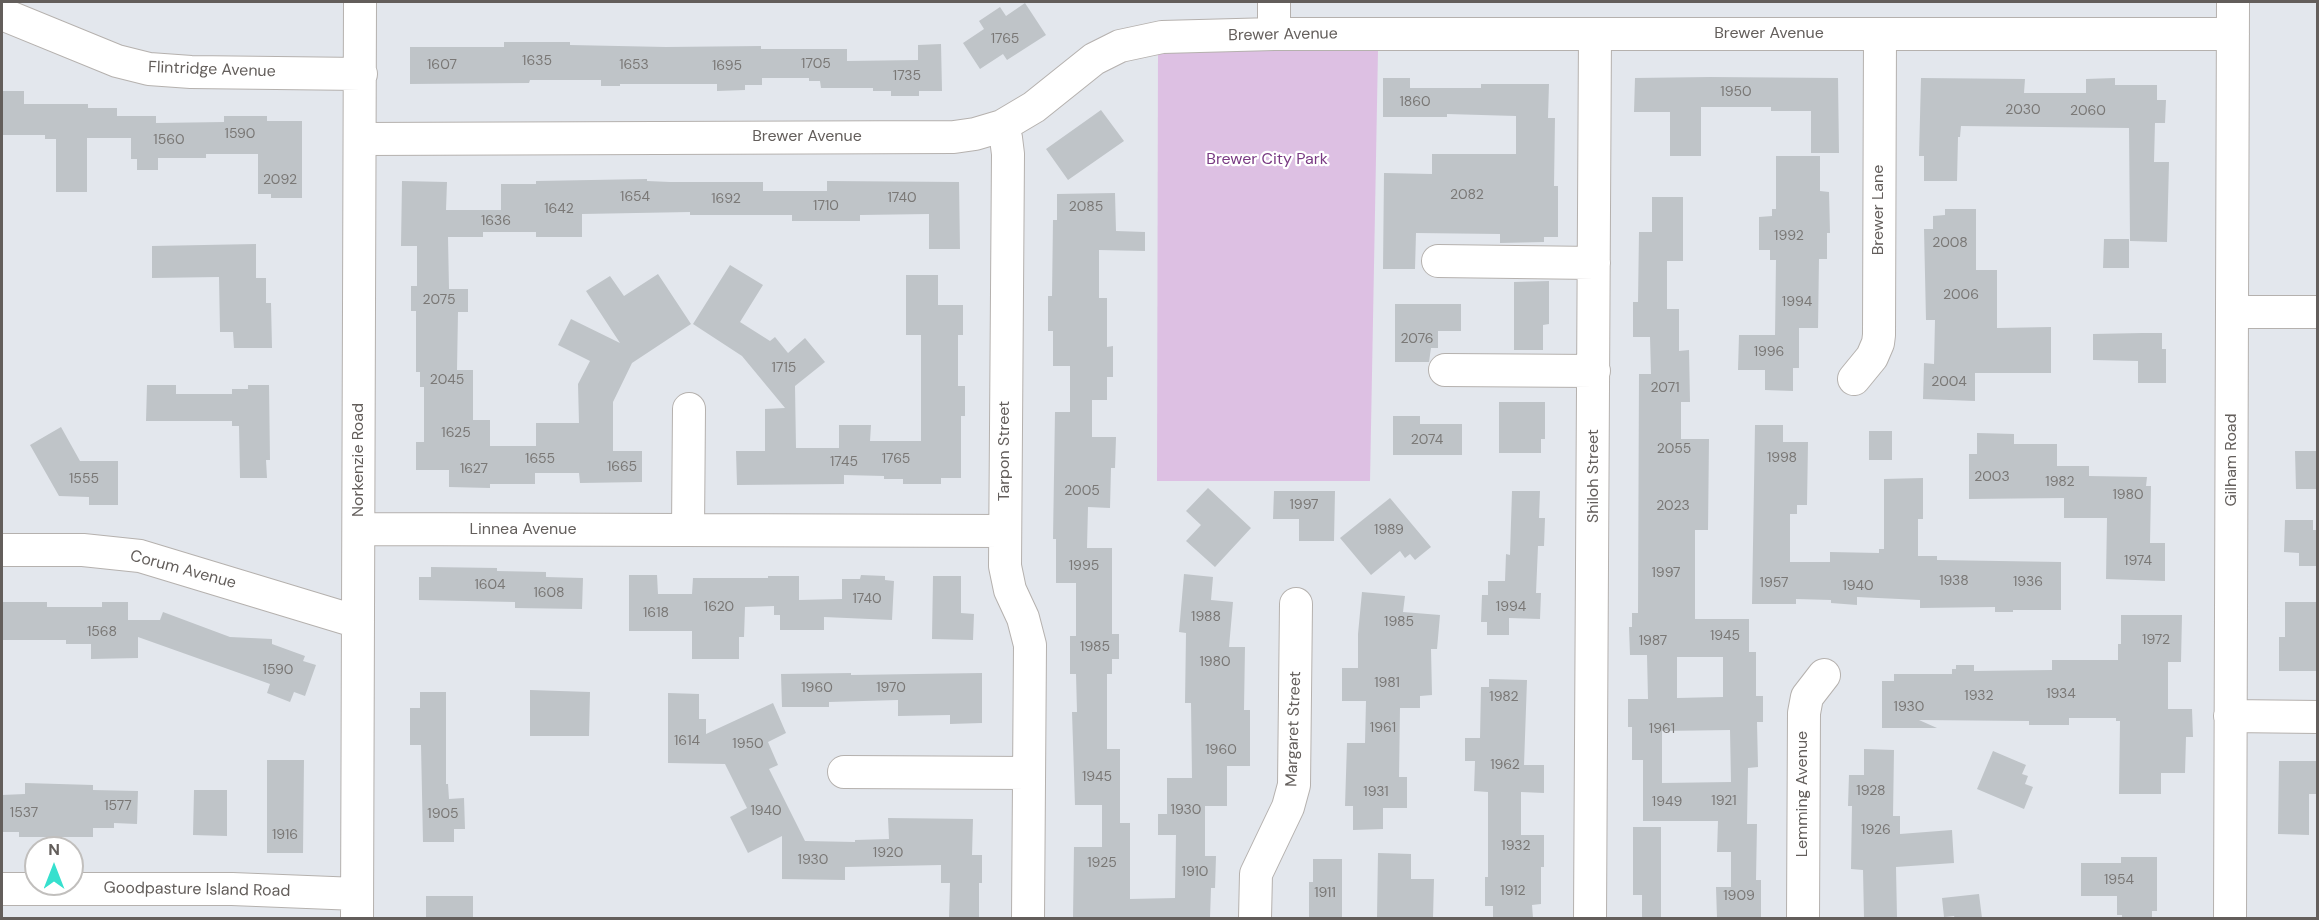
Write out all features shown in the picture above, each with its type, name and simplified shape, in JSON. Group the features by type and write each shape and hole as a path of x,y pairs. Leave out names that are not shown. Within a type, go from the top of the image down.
{"street":[{"name":"Norkenzie Road","path":"357,906 360,2"},
{"path":"1274,2 1274,34"},
{"name":"Gilham Road","path":"2230,918 2234,2"},
{"name":"Flintridge Avenue","path":"2,14 117,61 149,69 191,72 361,74"},
{"name":"Brewer Avenue","path":"361,139 954,137 1002,126 1034,107 1082,68 1120,46 1162,37 1274,34 2233,34"},
{"name":"Shiloh Street","path":"1590,918 1595,34"},
{"name":"Brewer Lane","path":"1854,379 1872,357 1879,335 1880,34"},
{"name":"Tarpon Street","path":"1002,126 1008,154 1006,578 1023,618 1030,645 1028,918"},
{"path":"1438,261 1594,263"},
{"path":"2232,312 2318,312"},
{"path":"1445,370 1594,371"},
{"path":"688,530 689,410"},
{"name":"Linnea Avenue","path":"359,529 1005,531"},
{"name":"Corum Avenue","path":"2,550 83,550 140,556 358,622"},
{"name":"Margaret Street","path":"1255,918 1256,874 1288,807 1294,785 1296,604"},
{"name":"Lemming Avenue","path":"1803,918 1804,713 1807,697 1824,675"},
{"path":"2230,716 2318,717"},
{"path":"844,772 1028,773"},
{"name":"Goodpasture Island Road","path":"2,889 232,889 357,906"}],"green space":[{"name":"Brewer City Park","path":"1158,50 1378,50 1370,481 1157,481"}],"building":[{"path":"1025,3 1046,35 1007,60 1003,54 980,69 963,43 984,29 979,21 1000,7 1006,16"},
{"path":"504,42 847,49 847,61 918,60 918,45 941,44 942,91 919,91 919,96 891,96 891,91 873,91 873,88 821,88 820,81 809,81 809,78 762,78 762,85 745,85 745,90 717,91 717,84 601,86 601,80 410,84 410,47 504,47"},
{"path":"1383,78 1410,78 1410,88 1481,88 1481,84 1549,84 1548,118 1555,118 1554,186 1558,186 1558,237 1544,237 1544,242 1500,243 1500,234 1416,233 1415,269 1383,269 1384,173 1432,174 1432,154 1516,154 1516,116 1447,114 1447,117 1383,117"},
{"path":"1635,78 1838,78 1839,153 1811,153 1811,111 1771,111 1771,107 1701,107 1701,156 1670,156 1670,112 1634,112"},
{"path":"1921,78 2025,79 2024,93 2086,93 2086,79 2115,78 2115,85 2157,85 2157,100 2166,100 2165,123 2155,123 2154,162 2169,162 2167,242 2130,241 2129,128 1961,126 1960,137 1958,137 1957,181 1924,181 1924,156 1919,156"},
{"path":"2,91 24,91 24,104 88,104 88,108 117,108 117,116 156,116 156,123 224,122 224,116 267,116 267,121 302,121 302,198 271,198 271,194 258,194 258,154 206,154 206,158 158,158 158,170 137,170 137,159 131,159 131,138 87,138 87,192 56,192 56,139 45,139 45,135 2,135"},
{"path":"1101,110 1124,141 1068,180 1046,149"},
{"path":"1776,156 1820,156 1820,191 1829,192 1830,233 1827,233 1827,259 1819,259 1818,328 1799,328 1799,368 1793,368 1793,391 1765,390 1765,370 1738,370 1739,335 1775,335 1776,260 1770,260 1770,250 1759,250 1759,217 1772,216 1772,209 1776,209"},
{"path":"647,179 647,181 670,182 763,182 763,191 827,191 827,181 959,182 960,249 929,249 929,214 860,215 860,221 792,221 792,215 690,215 690,212 582,214 582,237 536,237 536,232 483,232 483,237 448,237 449,289 468,289 468,312 458,312 457,370 473,370 473,420 490,420 490,446 536,446 536,423 579,423 578,384 590,361 558,345 571,319 620,343 586,291 610,276 624,296 658,274 691,324 632,363 613,402 613,451 642,451 642,482 580,483 579,473 535,473 535,484 490,484 490,488 449,487 449,470 416,470 416,442 424,442 424,387 420,387 420,372 416,372 416,311 411,311 411,286 417,286 417,246 401,246 402,181 447,182 446,210 501,210 501,184 536,184 536,181"},
{"path":"1115,193 1116,231 1145,232 1145,251 1099,250 1099,298 1107,298 1107,347 1113,346 1113,377 1107,377 1107,400 1092,400 1092,437 1116,437 1115,468 1111,468 1110,508 1088,507 1087,548 1112,548 1112,634 1119,634 1119,659 1112,659 1112,674 1107,674 1107,749 1120,749 1120,823 1130,823 1130,899 1175,898 1176,835 1158,835 1158,814 1167,814 1167,778 1192,778 1191,703 1185,703 1186,633 1179,632 1184,574 1213,577 1211,600 1233,602 1229,647 1245,647 1244,710 1250,710 1250,766 1227,766 1227,806 1205,806 1205,856 1216,856 1215,888 1211,888 1210,918 1073,918 1074,847 1102,847 1102,805 1075,805 1072,712 1077,712 1076,674 1070,674 1070,636 1076,636 1076,583 1056,583 1056,539 1053,539 1055,412 1070,412 1070,366 1053,366 1053,331 1048,331 1048,296 1052,296 1053,220 1057,220 1057,194"},
{"path":"1652,197 1683,197 1683,261 1667,261 1667,309 1679,309 1679,351 1689,350 1690,402 1681,402 1681,439 1709,439 1708,530 1695,530 1695,619 1749,619 1749,652 1756,652 1756,696 1763,696 1763,722 1757,722 1758,767 1748,768 1747,824 1757,824 1756,880 1761,880 1761,918 1717,918 1716,887 1731,887 1731,852 1717,852 1718,821 1643,821 1643,760 1632,760 1632,727 1628,727 1628,699 1648,699 1647,655 1630,655 1629,627 1632,627 1632,613 1638,613 1639,374 1651,374 1650,337 1633,337 1633,302 1638,302 1639,232 1652,232","holes":["1677,657 1723,657 1723,697 1677,698","1730,730 1731,782 1662,783 1662,731"]},
{"path":"1945,209 1976,209 1976,270 1997,270 1997,328 2051,327 2051,373 1975,373 1975,401 1923,399 1924,363 1934,364 1935,320 1926,320 1924,229 1933,229 1933,216 1945,215"},
{"path":"2104,239 2129,239 2129,268 2103,268"},
{"path":"256,244 256,278 266,278 266,303 271,303 272,348 234,348 233,332 220,332 219,277 152,278 152,246"},
{"path":"730,265 763,285 740,322 770,341 775,337 788,353 805,338 825,362 795,386 796,448 839,448 839,425 871,425 870,441 921,441 921,335 906,335 906,275 938,275 938,305 963,305 963,335 958,335 958,386 965,386 965,416 961,416 961,478 941,478 941,484 903,484 903,479 884,479 884,476 844,475 844,484 737,485 736,451 765,451 765,409 785,408 742,356 693,324"},
{"path":"1549,281 1549,324 1543,325 1543,350 1514,350 1514,282"},
{"path":"1395,304 1461,304 1461,331 1438,331 1438,348 1431,348 1429,362 1395,362"},
{"path":"2162,333 2162,349 2166,349 2166,383 2138,383 2138,361 2093,360 2093,334"},
{"path":"147,385 176,385 176,394 232,394 232,389 248,389 248,385 269,385 270,460 266,460 267,478 240,478 239,426 232,426 232,421 146,421"},
{"path":"1499,402 1545,402 1545,439 1541,439 1541,453 1499,453"},
{"path":"1393,416 1420,416 1420,424 1462,424 1462,455 1393,455"},
{"path":"1755,425 1783,425 1783,442 1808,442 1807,505 1797,505 1797,514 1790,514 1790,562 1830,562 1830,552 1879,553 1879,549 1884,549 1884,479 1923,478 1923,519 1918,519 1918,556 1937,556 1937,560 2061,562 2061,610 1995,612 1995,607 1920,608 1920,600 1857,597 1857,605 1831,603 1831,600 1796,599 1796,604 1752,604"},
{"path":"61,427 80,461 118,461 118,505 89,505 89,497 59,496 30,445"},
{"path":"1869,431 1892,431 1892,460 1869,460"},
{"path":"1977,433 2014,434 2014,444 2057,444 2057,466 2089,466 2089,476 2147,477 2146,486 2151,486 2150,543 2165,543 2165,581 2106,579 2107,518 2064,518 2064,498 1969,499 1969,454 1977,454"},
{"path":"2295,451 2318,451 2318,489 2296,489"},
{"path":"1208,488 1251,528 1215,567 1186,541 1201,525 1186,511"},
{"path":"1274,491 1335,491 1334,541 1299,541 1299,519 1273,519"},
{"path":"1512,491 1540,491 1539,518 1545,518 1544,546 1538,546 1536,593 1541,593 1540,619 1509,618 1509,635 1487,635 1487,622 1481,622 1482,595 1488,595 1488,581 1505,581 1506,554 1510,555"},
{"path":"1390,498 1431,547 1415,560 1410,554 1405,558 1400,551 1371,575 1340,538"},
{"path":"2285,520 2313,520 2313,530 2318,530 2318,566 2299,566 2299,553 2284,552"},
{"path":"431,567 497,568 497,571 546,572 546,577 583,578 582,609 515,608 515,602 419,600 419,577 431,577"},
{"path":"629,575 657,575 658,594 692,594 693,578 799,576 799,600 842,599 842,579 860,579 861,575 885,576 885,580 894,581 892,620 824,617 824,630 780,630 780,615 774,615 774,606 745,607 744,637 739,637 739,659 692,659 692,631 629,631"},
{"path":"933,576 961,576 961,613 974,614 973,640 932,639"},
{"path":"1362,592 1405,596 1403,612 1440,615 1437,649 1431,649 1432,695 1420,696 1420,708 1400,708 1399,777 1407,777 1407,808 1383,808 1383,829 1353,830 1353,806 1345,806 1347,743 1365,743 1366,701 1342,701 1342,668 1358,668"},
{"path":"2,602 47,602 47,607 102,607 102,602 128,602 128,620 160,620 163,612 230,637 272,639 272,644 305,656 303,661 316,665 305,696 294,692 290,702 267,693 270,684 138,637 138,658 91,659 91,644 66,644 66,640 2,640"},
{"path":"2285,602 2318,602 2318,671 2279,671 2279,637 2285,637"},
{"path":"2121,615 2182,615 2181,662 2168,662 2168,709 2192,709 2193,737 2186,737 2185,773 2161,773 2161,794 2119,794 2120,721 2116,721 2116,718 2069,718 2069,725 2029,725 2029,721 1919,720 1937,728 1882,728 1882,681 1894,681 1894,674 1952,674 1952,669 1956,669 1956,665 1974,665 1974,671 2052,670 2052,660 2118,660 2118,644 2121,644"},
{"path":"851,673 851,675 982,673 982,723 950,724 950,715 898,716 898,700 829,702 829,707 782,707 781,674"},
{"path":"1489,679 1527,680 1524,765 1544,765 1544,793 1521,792 1521,835 1544,835 1541,904 1532,905 1533,918 1493,918 1493,906 1485,906 1485,877 1488,877 1488,792 1474,791 1475,761 1465,761 1465,738 1480,738 1481,687 1489,687"},
{"path":"530,690 590,692 589,736 530,736"},
{"path":"420,692 446,692 446,784 448,784 449,799 464,798 465,829 454,829 454,842 423,842 421,745 410,745 410,708 420,708"},
{"path":"668,693 699,694 699,719 706,719 706,734 773,703 786,733 768,742 778,765 769,769 805,841 855,842 855,840 889,839 888,818 973,819 972,855 982,855 979,918 949,918 950,883 941,883 941,865 845,867 845,880 782,879 782,836 748,853 730,817 747,808 725,764 668,763"},
{"path":"1864,749 1894,750 1893,816 1900,816 1900,834 1952,830 1954,863 1896,867 1897,918 1864,918 1863,870 1851,869 1852,806 1848,806 1849,775 1864,775"},
{"path":"1993,751 2026,765 2022,774 2028,776 2025,784 2033,787 2024,809 1977,789"},
{"path":"267,760 304,760 303,853 267,853"},
{"path":"2279,761 2318,761 2318,794 2309,794 2309,835 2278,834"},
{"path":"25,783 93,785 93,790 138,791 137,824 114,823 114,828 93,828 93,837 19,837 19,832 2,832 2,795 25,794"},
{"path":"194,790 227,790 227,836 193,835"},
{"path":"1633,827 1661,827 1661,918 1642,918 1642,895 1633,895"},
{"path":"1378,853 1411,854 1411,879 1434,879 1433,918 1377,918"},
{"path":"2121,857 2157,857 2157,911 2152,911 2152,918 2122,918 2122,915 2117,915 2117,896 2081,896 2081,863 2121,863"},
{"path":"1313,859 1342,859 1342,918 1309,918 1309,882 1313,882"},
{"path":"1979,894 1982,918 1944,917 1942,898"},
{"path":"426,896 473,896 473,918 426,918"}]}
